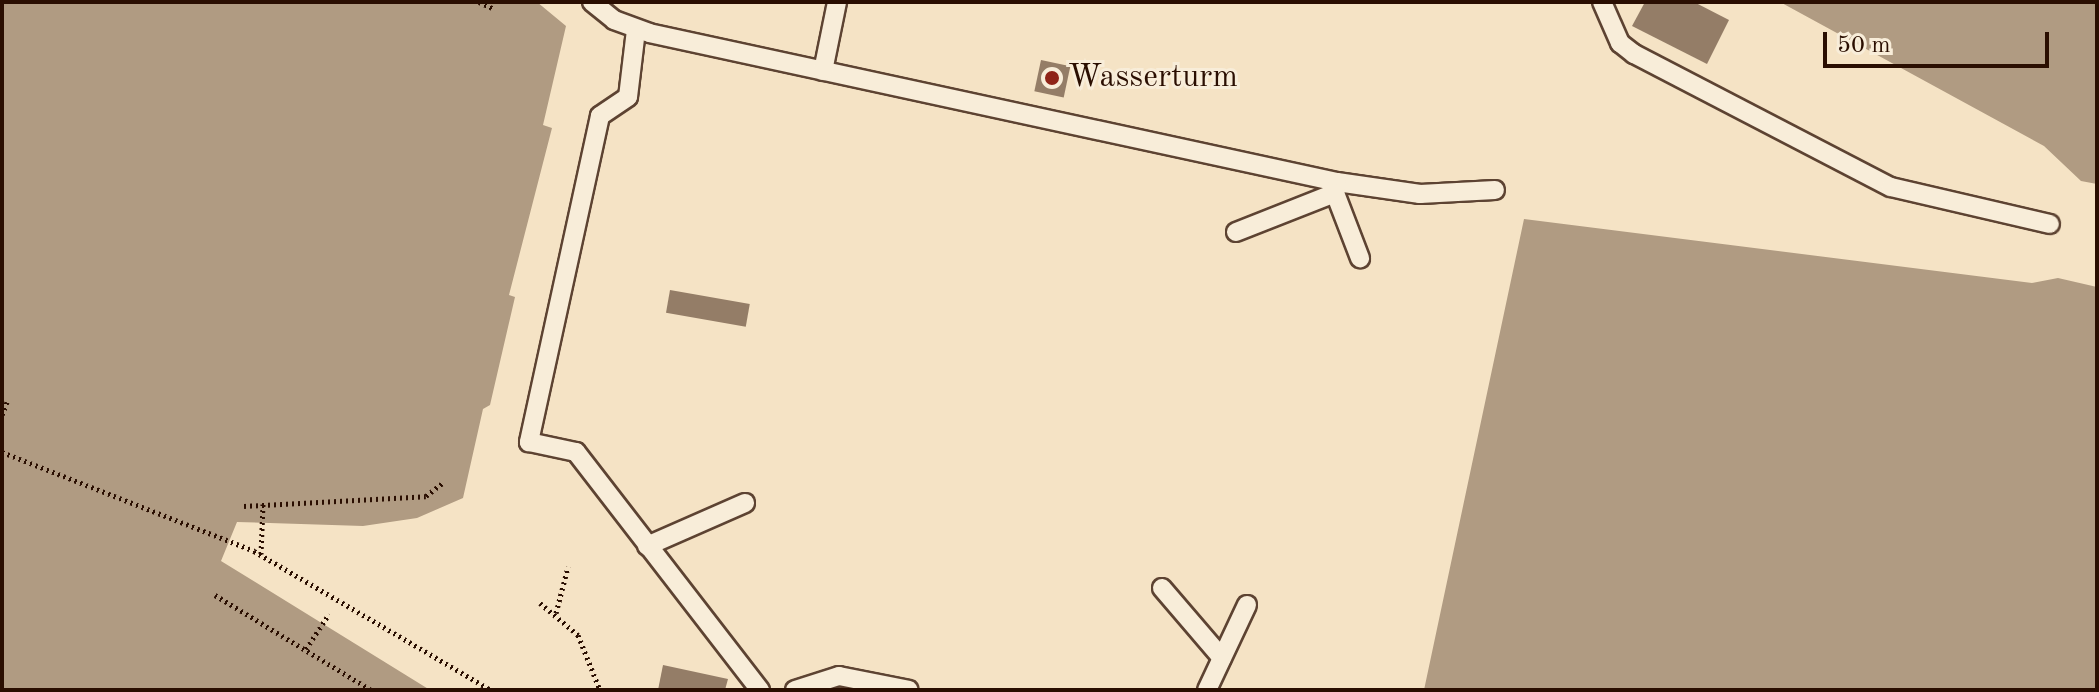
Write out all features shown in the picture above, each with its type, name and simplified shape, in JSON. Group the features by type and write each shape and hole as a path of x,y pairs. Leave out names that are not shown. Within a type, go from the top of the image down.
{"lane":[{"path":"592,2 636,30 1336,187 1420,194 1495,190"},
{"path":"823,71 837,2"},
{"path":"1602,2 1620,43 1634,54 1891,187 2050,224"},
{"path":"636,30 628,97 600,116 529,442 576,452 760,690"},
{"path":"1236,232 1336,187"},
{"path":"1336,187 1360,258"},
{"path":"647,546 745,503"},
{"path":"1162,588 1222,658"},
{"path":"1207,690 1247,605"},
{"path":"795,690 839,676 909,690"}],"path":[{"path":"484,3 495,9"},
{"path":"2,415 7,402"},
{"path":"2,452 261,554 491,690"},
{"path":"244,506 426,496 444,482"},
{"path":"261,554 263,504"},
{"path":"556,613 568,567"},
{"path":"215,595 371,690"},
{"path":"540,603 556,613 578,635 600,690"},
{"path":"306,649 329,614"}],"shaded area":[{"path":"2,2 537,2 566,26 543,125 552,128 509,295 515,297 490,405 483,409 463,498 417,518 363,526 237,522 221,561 430,690 2,690"},
{"path":"1780,2 2097,2 2097,184 2081,181 2044,146"},
{"path":"1524,219 2032,283 2058,278 2097,287 2097,690 1424,690"}],"building":[{"path":"1645,2 1694,2 1729,20 1707,64 1632,26"},
{"name":"Wasserturm","path":"1041,60 1070,66 1064,98 1034,91"},
{"path":"670,290 750,304 746,327 666,313"},
{"path":"663,665 728,679 725,690 658,690"}],"place":[{"name":"Wasserturm","path":"1052,78"}]}
